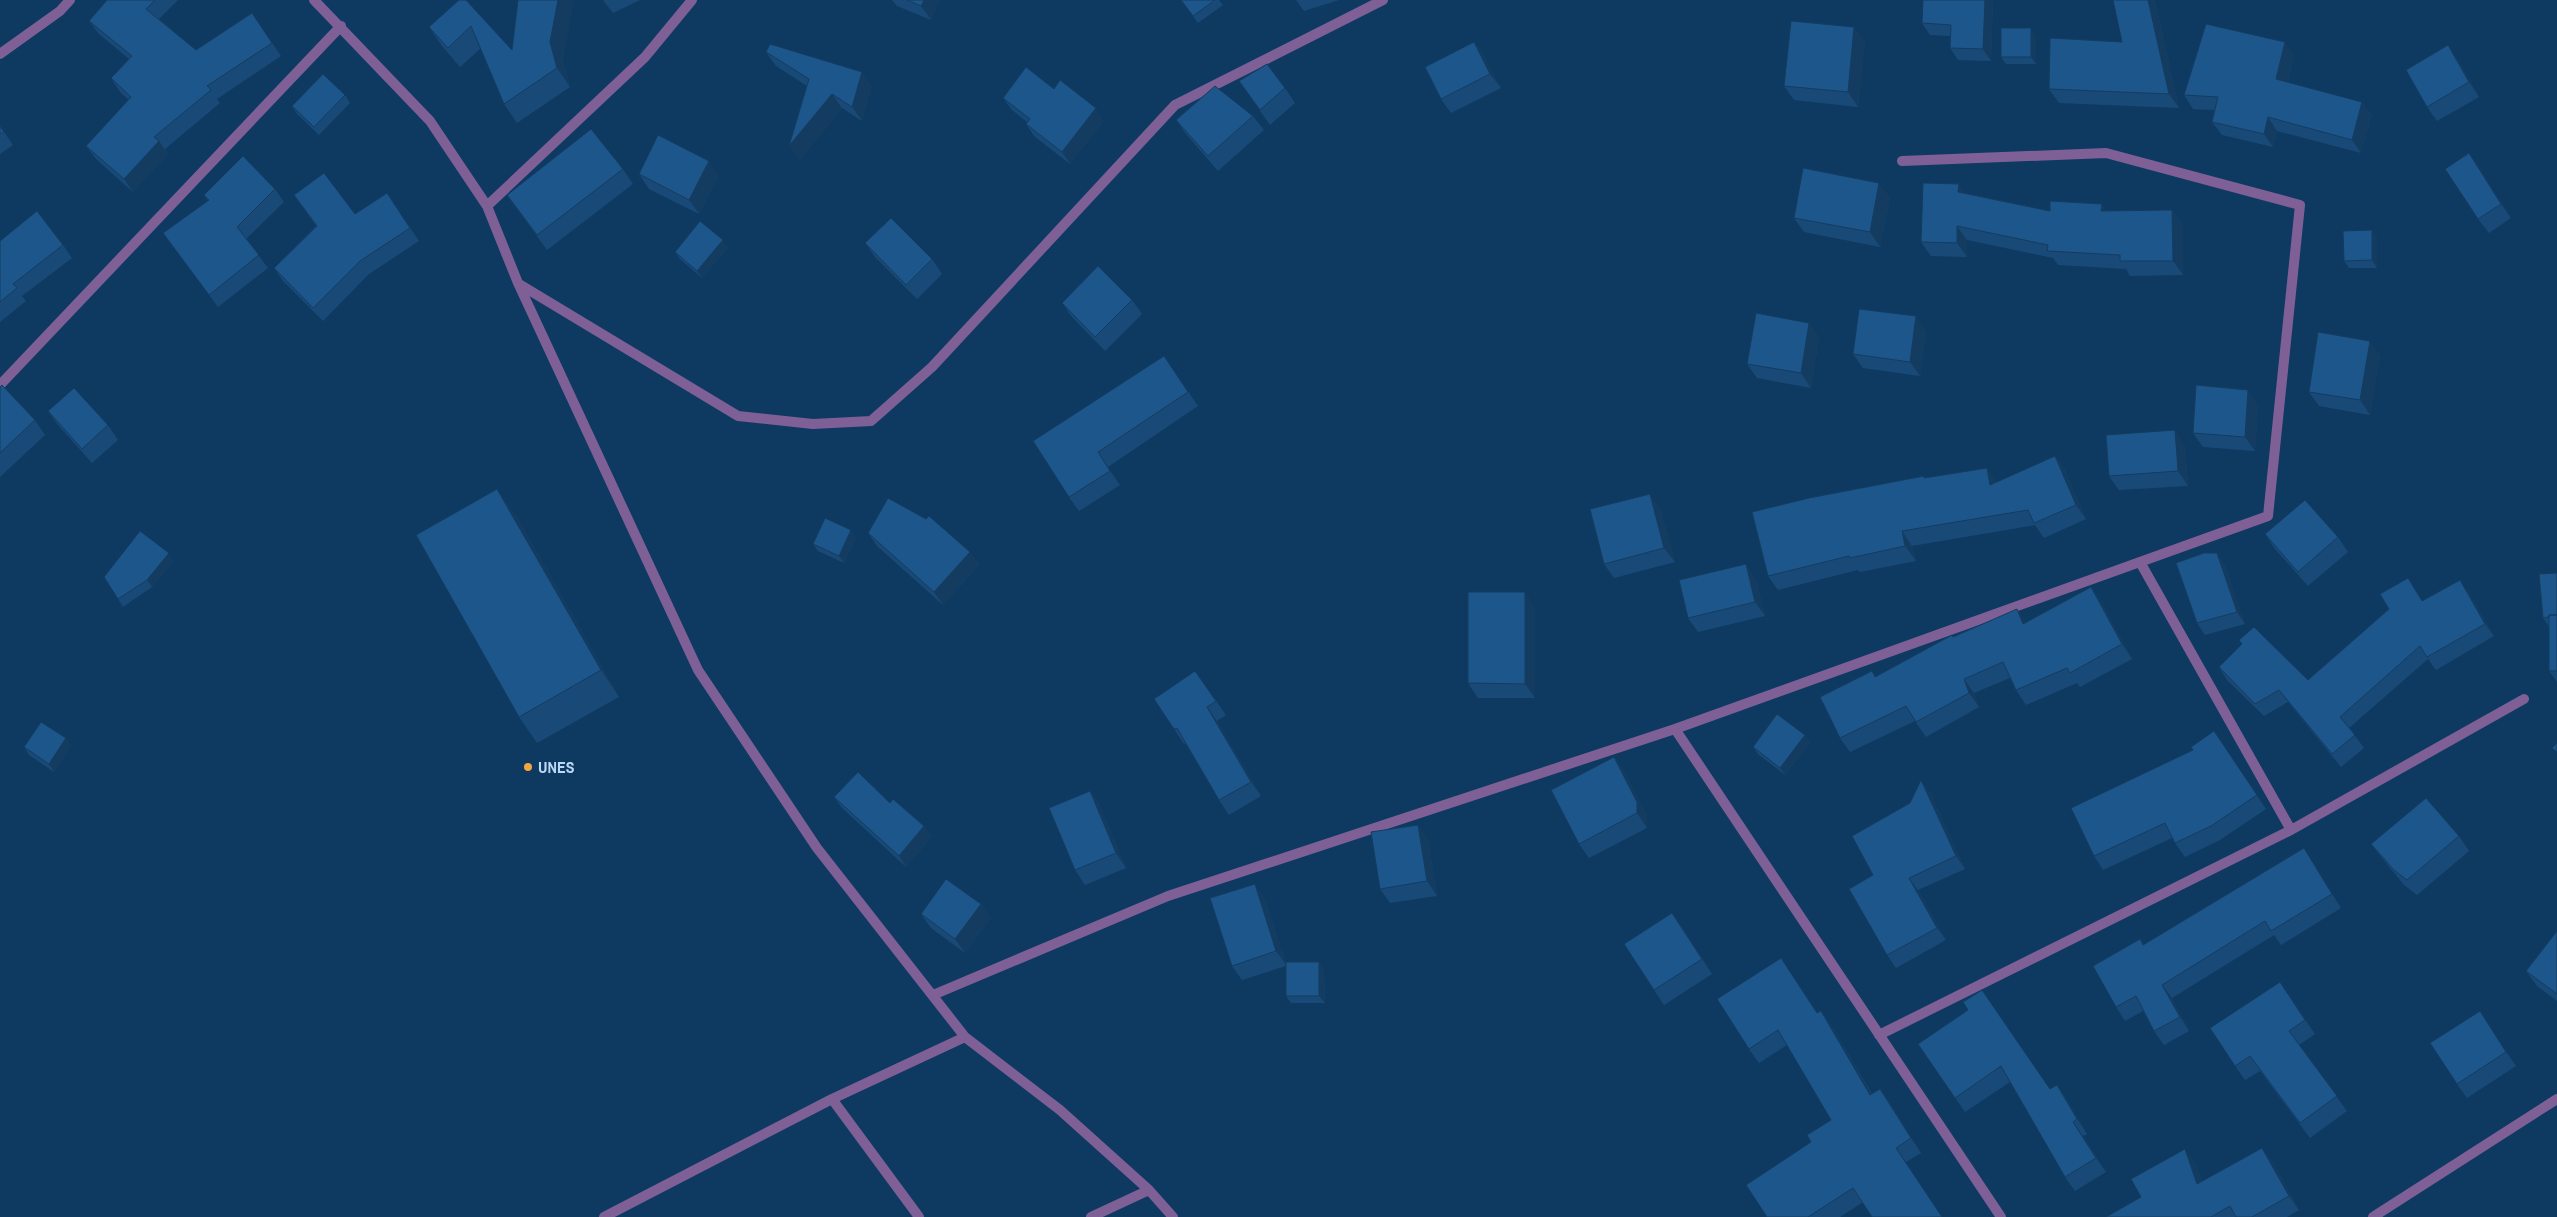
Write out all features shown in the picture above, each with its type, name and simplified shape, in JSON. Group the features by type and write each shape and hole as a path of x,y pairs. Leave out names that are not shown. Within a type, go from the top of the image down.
{"street":[{"path":"0,54 60,11 70,0"},
{"path":"314,0 430,121 487,206 518,283 698,670 817,848 934,995 964,1037 1060,1110 1149,1190 1173,1217"},
{"path":"487,206 645,58 692,0"},
{"path":"518,283 738,416 813,424 871,421 932,367 1175,105 1383,0"},
{"path":"0,385 341,26"},
{"path":"934,995 1168,896 1675,729 2268,516 2300,205 2106,153 1902,161"},
{"path":"2140,562 2291,830"},
{"path":"1880,1035 2291,830 2524,699"},
{"path":"1675,729 2001,1217"},
{"path":"604,1217 832,1099 964,1037"},
{"path":"832,1099 919,1217"},
{"path":"2373,1217 2557,1099"},
{"path":"1091,1217 1149,1190"}],"building":[{"path":"107,0 155,0 146,9 196,50 252,13 272,43 207,86 211,90 154,137 159,141 124,179 86,146 131,97 111,78 132,56 89,21"},
{"path":"459,0 466,0 512,50 518,0 558,0 550,42 557,68 504,104 471,26 448,48 429,27"},
{"path":"907,0 924,0 921,6"},
{"path":"1181,0 1215,0 1193,16"},
{"path":"1923,0 1985,0 1983,49 1950,48 1951,25 1922,23"},
{"path":"2113,0 2148,0 2169,94 2049,89 2050,38 2122,42"},
{"path":"1791,21 1854,27 1848,92 1784,86"},
{"path":"2206,24 2285,42 2276,79 2362,102 2352,140 2268,117 2264,134 2212,122 2218,97 2184,95"},
{"path":"2001,28 2031,28 2031,57 2001,57"},
{"path":"1474,42 1490,74 1441,99 1425,67"},
{"path":"770,44 862,72 852,107 832,94 789,146 809,79 766,52"},
{"path":"2448,45 2469,82 2427,107 2406,70"},
{"path":"1267,64 1285,88 1260,110 1239,81"},
{"path":"1026,67 1054,89 1060,80 1096,108 1062,152 1026,124 1030,119 1003,98"},
{"path":"323,74 345,95 314,127 292,106"},
{"path":"1215,86 1253,116 1208,156 1176,120"},
{"path":"0,126 4,132 0,134"},
{"path":"591,129 623,169 537,235 507,195"},
{"path":"658,135 709,161 689,200 639,174"},
{"path":"2469,153 2501,204 2478,219 2445,169"},
{"path":"243,156 275,189 237,227 259,255 209,295 163,233 209,200 204,195"},
{"path":"1803,168 1879,183 1870,232 1794,218"},
{"path":"324,173 355,214 387,193 410,228 360,261 313,308 274,268 317,226 294,195"},
{"path":"1923,183 1959,184 1958,192 2050,211 2050,201 2102,204 2101,211 2172,210 2173,261 2120,261 2120,255 2047,251 2048,245 1957,226 1957,243 1921,242"},
{"path":"37,211 63,245 13,284 17,288 0,302 0,241"},
{"path":"891,218 932,259 906,285 865,243"},
{"path":"700,221 723,240 697,271 675,252"},
{"path":"2372,230 2372,260 2344,261 2343,231"},
{"path":"1098,266 1132,300 1095,337 1062,303"},
{"path":"1859,309 1916,316 1910,362 1853,354"},
{"path":"1756,313 1809,323 1801,373 1747,364"},
{"path":"2318,332 2370,341 2360,400 2309,392"},
{"path":"1164,356 1188,392 1098,452 1110,471 1069,497 1033,441"},
{"path":"2,385 35,420 0,453 0,387"},
{"path":"2196,385 2248,390 2245,437 2193,433"},
{"path":"74,388 108,425 82,449 48,411"},
{"path":"2175,430 2178,471 2109,476 2106,435"},
{"path":"2055,456 2076,505 2034,523 2028,510 1902,531 1905,546 1850,558 1849,556 1768,576 1752,512 1809,498 1924,476 1924,478 1987,468 1990,485"},
{"path":"497,489 601,670 519,717 416,535"},
{"path":"1650,494 1664,548 1604,564 1590,509"},
{"path":"888,498 926,519 929,516 970,552 934,592 868,533"},
{"path":"2305,500 2338,537 2298,572 2265,534"},
{"path":"825,518 851,530 839,556 813,544"},
{"path":"140,531 169,553 147,580 118,599 104,577"},
{"path":"2204,553 2217,553 2237,612 2197,623 2176,563"},
{"path":"1746,564 1755,602 1688,618 1679,580"},
{"path":"2557,573 2557,615 2549,615 2549,617 2543,618 2539,574"},
{"path":"2408,578 2422,601 2460,580 2485,624 2427,657 2420,646 2340,717 2355,735 2332,754 2279,690 2255,704 2219,667 2242,644 2239,640 2254,627 2308,680 2389,609 2380,594"},
{"path":"2091,587 2122,644 2070,673 2067,668 2016,690 2003,662 1964,679 1969,693 1916,722 1906,706 1840,738 1820,697 1872,671 1875,677 1952,635 1953,637 2017,609 2023,624"},
{"path":"1468,592 1525,592 1525,684 1468,683"},
{"path":"2549,615 2557,615 2557,671 2549,671"},
{"path":"1195,671 1216,701 1207,707 1251,782 1219,800 1177,728 1174,729 1154,699"},
{"path":"1777,714 1805,735 1780,768 1753,747"},
{"path":"41,722 66,738 49,764 24,747"},
{"path":"2214,731 2257,795 2211,826 2175,843 2165,823 2094,856 2071,808 2193,750 2191,747"},
{"path":"2557,743 2557,752 2552,748"},
{"path":"1614,757 1637,802 1637,813 1579,844 1551,790"},
{"path":"858,772 890,803 893,799 924,826 899,856 834,797"},
{"path":"1921,780 1956,856 1909,878 1937,928 1887,955 1849,889 1873,875 1852,836 1910,803"},
{"path":"1090,791 1116,853 1075,870 1049,808"},
{"path":"2426,798 2459,836 2407,880 2394,870 2371,844"},
{"path":"1418,825 1427,881 1380,889 1371,832"},
{"path":"2304,848 2332,894 2271,931 2265,921 2162,985 2180,1017 2154,1031 2136,996 2116,1007 2093,966 2140,939 2143,945"},
{"path":"946,879 981,904 955,939 921,914"},
{"path":"1255,884 1276,951 1232,966 1210,898"},
{"path":"1672,913 1702,959 1654,990 1624,944"},
{"path":"2557,931 2557,994 2526,971"},
{"path":"1781,958 1817,1013 1821,1011 1870,1095 1880,1089 1911,1138 1896,1148 1942,1217 1872,1217 1853,1188 1808,1217 1767,1217 1746,1185 1811,1142 1807,1135 1831,1120 1778,1030 1749,1049 1717,999"},
{"path":"1286,962 1319,962 1319,996 1286,996"},
{"path":"2280,982 2305,1020 2289,1031 2337,1096 2300,1123 2250,1056 2235,1066 2210,1028"},
{"path":"1982,990 2050,1089 2057,1085 2077,1119 2073,1122 2096,1158 2065,1177 2001,1066 1955,1098 1918,1044 1968,1010 1963,1002"},
{"path":"2480,1011 2506,1052 2457,1084 2430,1043"},
{"path":"2262,1148 2289,1196 2252,1217 2236,1217 2230,1206 2211,1217 2106,1217 2141,1197 2131,1179 2185,1149 2197,1184"}],"place":[{"name":"UNES","path":"528,767"}]}
